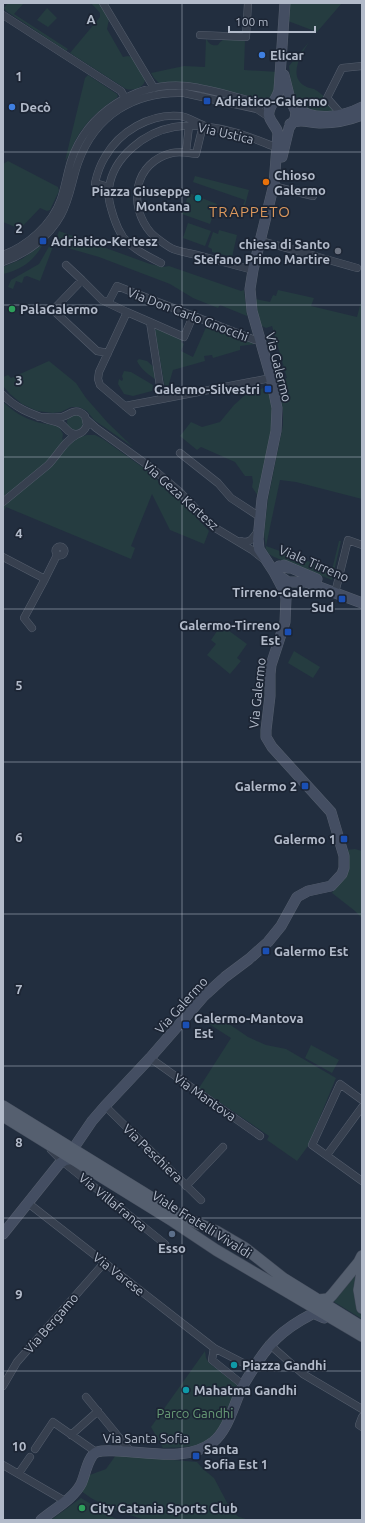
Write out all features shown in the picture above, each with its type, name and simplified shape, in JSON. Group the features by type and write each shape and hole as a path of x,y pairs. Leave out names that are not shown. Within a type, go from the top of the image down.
{"main road":[{"path":"274,185 278,133 272,121 269,109 277,97 279,90 283,57 286,3"},
{"path":"274,185 278,174 286,136 296,114 287,88 283,57"},
{"path":"274,102 284,99 304,113 311,115 329,116 341,114 362,107"},
{"path":"272,121 283,127 298,121 321,123 342,121 362,115"},
{"name":"Via Galermo","path":"3,1234 69,1156 92,1121 214,986 268,942 280,926 297,897 308,891 331,886 339,878 344,868 345,863 343,850 331,812 272,747 266,737 271,665 286,622 286,598 274,572 266,562 259,549 258,531 276,431 277,408 271,378 250,304 250,289 253,270 274,185"},
{"name":"Viale Tirreno","path":"259,549 269,558 362,603"},
{"path":"289,568 279,566 274,572 288,582 306,582 320,587"},
{"path":"286,598 289,593 296,588 307,586 320,587"},
{"name":"Viale Tirreno","path":"320,587 362,596"},
{"path":"3,1106 69,1156"},
{"path":"3,1116 69,1156"},
{"name":"Viale Fratelli Vivaldi","path":"69,1156 175,1212 216,1231 245,1248 283,1278 316,1308"},
{"name":"Viale Fratelli Vivaldi","path":"69,1156 216,1250 316,1308"},
{"path":"206,1227 224,1241 224,1248 216,1250"},
{"path":"245,1248 238,1250 235,1254 236,1257 273,1283"},
{"name":"Via Santa Sofia","path":"41,1520 77,1491 91,1458 96,1452 182,1454 202,1449 215,1440 221,1433 243,1385 269,1344 281,1333 328,1299 362,1256"},
{"path":"362,1272 359,1290 362,1308"},
{"path":"316,1308 362,1336"},
{"path":"316,1308 362,1327"}],"street":[{"path":"103,3 154,88"},
{"path":"200,35 246,37 248,3"},
{"path":"3,15 121,91 125,98"},
{"path":"341,114 328,98 342,68 362,66"},
{"path":"3,255 24,244 39,232 49,220 61,200 70,162 82,138 99,117 111,106 125,98 154,88 187,86 259,103 267,104 274,102"},
{"path":"3,262 18,256 29,249 54,225 64,210 77,165 87,143 93,134 109,117 128,104 150,96 173,92 184,93 257,109 272,121"},
{"path":"109,187 95,183 98,170 110,148 131,130 145,122 167,116 180,116 202,125 196,154 186,152 171,153 163,156 148,168 142,176 136,193 139,212 152,233 173,249 253,270"},
{"name":"Via Ustica","path":"160,263 140,252 124,238 111,208 108,196 109,187 115,169 129,151 141,140 160,131 202,125 251,137 278,148"},
{"path":"186,152 189,126"},
{"path":"274,185 313,196"},
{"path":"260,241 357,268"},
{"name":"Via Don Carlo Gnocchi","path":"66,265 102,300 108,303 118,286 255,340 260,340"},
{"path":"82,280 53,310 97,351 108,353"},
{"path":"108,303 184,337 193,316"},
{"path":"127,312 99,372 98,379 101,387 132,412"},
{"path":"150,322 162,399"},
{"path":"125,406 271,378"},
{"path":"3,395 15,406 30,414 57,422 72,433 91,430 104,434"},
{"path":"3,502 48,465 65,443 80,432 87,424 83,414 78,411 57,417 39,416"},
{"path":"65,443 67,438 64,421 67,415"},
{"name":"Via Geza Kertesz","path":"86,419 104,434 153,469 180,492 212,526 252,550 266,562"},
{"path":"180,453 218,483 231,498 260,517"},
{"path":"238,541 249,542 258,531"},
{"path":"336,590 348,540 362,544"},
{"path":"32,628 24,618 58,555"},
{"path":"3,557 45,579"},
{"name":"Via Mantova","path":"150,1058 260,1136"},
{"path":"362,1100 340,1084 312,1145 362,1181"},
{"name":"Via Peschiera","path":"105,1106 200,1200"},
{"path":"327,1155 362,1106"},
{"path":"186,1186 223,1147"},
{"name":"Via Villafranca","path":"69,1156 165,1244"},
{"name":"Via Varese","path":"28,1203 212,1346 253,1368"},
{"name":"Via Bergamo","path":"3,1386 16,1362 104,1262"},
{"path":"269,1344 302,1374 362,1409"},
{"path":"212,1346 212,1360 243,1385"},
{"path":"86,1397 132,1452"},
{"path":"71,1435 98,1411"},
{"path":"362,1417 359,1425 362,1427"},
{"path":"35,1449 53,1422 96,1452"},
{"path":"18,1473 30,1457"},
{"path":"3,1465 66,1501"}],"green space":[{"path":"8,3 24,3 14,14 68,49 66,51 6,11 4,8"},
{"path":"91,3 101,3 109,19 107,29 123,57 132,57 145,79 141,87 132,90 126,89 70,53 100,17 100,13"},
{"path":"289,3 342,3 317,32 288,21"},
{"path":"47,8 57,18 48,27 37,20"},
{"path":"206,38 210,44 214,45 218,45 227,38 245,39 244,70 279,72 277,86 270,98 265,100 198,84 178,82 159,83 154,78 151,73 184,66 205,67"},
{"path":"309,42 300,58 297,76 300,82 305,86 314,89 324,96 337,111 312,111 301,107 293,96 289,66"},
{"path":"88,75 117,94 118,97 100,110 84,126 65,161 85,78"},
{"path":"8,161 58,187 59,191 50,210 47,211 40,208 20,229 3,222 3,164"},
{"path":"195,176 249,190 244,209 242,208 245,200 193,182"},
{"path":"189,193 217,204 210,224 182,214"},
{"path":"188,223 211,231 205,246 183,238"},
{"path":"219,230 237,235 232,257 212,252 212,249 208,247 213,232 218,234"},
{"path":"59,231 150,264 163,267 169,266 241,291 244,290 247,316 220,305 218,308 193,298 170,284 99,257 54,244"},
{"path":"51,243 54,244 40,281 27,276 24,277 22,283 16,281 13,289 8,287 11,280 39,264"},
{"path":"43,244 31,260 26,264 16,270 3,274 3,267 22,259"},
{"path":"278,290 314,298 311,306 357,317 362,298 362,499 296,482 280,480 266,546 332,570 339,541 341,541 332,580 274,557 269,554 266,549 264,533 268,499 283,425 283,411 279,384 281,380 287,378 272,326 266,328 260,325 255,299 270,302 273,295 276,296"},
{"path":"207,325 256,344 240,346 240,350 213,358 212,355 204,356 205,361 173,370 166,394 155,330 157,329 182,340 181,342 184,344 181,351 193,357"},
{"path":"139,359 147,361 155,368 157,381 141,367 137,361"},
{"path":"49,361 76,383 86,398 108,423 133,447 94,420 87,411 79,407 71,407 61,412 53,413 37,411 22,404 4,387 3,377 8,375 11,378"},
{"path":"124,371 131,372 153,385 152,391 133,396 124,394 118,384 119,379 122,381 123,379 122,376"},
{"path":"268,386 272,406 271,430 258,496 252,487 252,476 245,476 235,462 201,447 197,450 180,436 191,422 202,427 220,422 234,405 244,396"},
{"path":"3,402 14,411 27,418 59,427 63,434 62,440 64,438 61,446 47,462 3,499"},
{"path":"72,414 78,414 83,419 81,428 78,430 72,430 67,425 67,419"},
{"path":"87,435 95,435 103,439 145,469 182,502 209,531 204,544 170,530 152,494 131,546 135,548 131,559 6,507 3,513 3,505 67,445 69,446 77,438"},
{"path":"221,625 247,644 237,658 241,661 230,674 207,655 216,644 211,640"},
{"path":"294,651 320,667 313,678 288,663"},
{"path":"355,849 362,851 362,918 332,893 344,878 348,869 349,864 347,850"},
{"path":"216,1015 248,1037 266,1045 286,1049 336,1078 308,1146 297,1161 267,1140 269,1136 199,1088 231,1038 209,1024"},
{"path":"311,1045 339,1060 332,1073 305,1058"},
{"path":"354,1274 356,1274 362,1319 331,1300"},
{"name":"Parco Gandhi","path":"205,1351 206,1358 209,1363 237,1385 227,1413 218,1429 205,1441 193,1446 163,1448 151,1427"},
{"path":"116,1455 197,1462 214,1478 232,1512 239,1517 249,1520 145,1520 111,1509 81,1491 87,1476 106,1469"},
{"name":"City Catania Sports Club","path":"81,1498 114,1518 120,1520 51,1520"}],"place":[{"name":"Elicar","path":"262,55"},
{"name":"Adriatico-Galermo","path":"207,101"},
{"name":"Decò","path":"12,107"},
{"name":"Chioso Galermo","path":"266,182"},
{"name":"Piazza Giuseppe Montana","path":"198,198"},
{"name":"Adriatico-Kertesz","path":"43,241"},
{"name":"chiesa di Santo Stefano Primo Martire","path":"338,251"},
{"name":"PalaGalermo","path":"12,309"},
{"name":"Galermo-Silvestri","path":"268,389"},
{"name":"Tirreno-Galermo Sud","path":"342,599"},
{"name":"Galermo-Tirreno Est","path":"288,632"},
{"name":"Galermo 2","path":"305,786"},
{"name":"Galermo 1","path":"344,839"},
{"name":"Galermo Est","path":"266,951"},
{"name":"Galermo-Mantova Est","path":"186,1025"},
{"name":"Esso","path":"172,1234"},
{"name":"Piazza Gandhi","path":"234,1365"},
{"name":"Mahatma Gandhi","path":"186,1390"},
{"name":"Santa Sofia Est 1","path":"196,1456"},
{"name":"City Catania Sports Club","path":"82,1508"}],"district":[{"name":"TRAPPETO","path":"250,212"}]}
